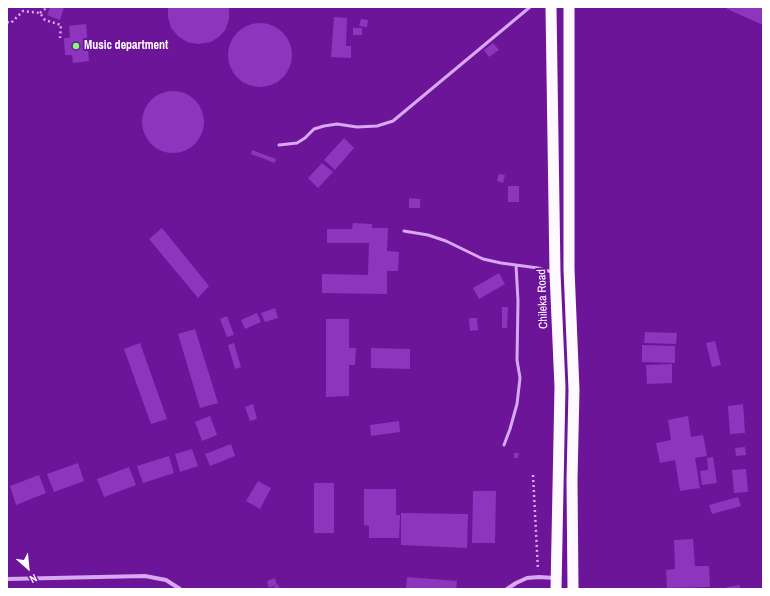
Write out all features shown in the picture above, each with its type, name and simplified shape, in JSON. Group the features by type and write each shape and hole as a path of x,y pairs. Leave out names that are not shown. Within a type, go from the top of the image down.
{"highway":[{"name":"Chileka Road","path":"550,7 554,273 560,387 556,583"},
{"path":"569,7 569,269 574,390 572,480 573,589"}],"street":[{"path":"7,579 145,576 166,580 180,589"},
{"path":"506,589 527,578 539,577 556,583"}],"lane":[{"path":"279,145 297,143 305,138 314,129 324,126 337,124 358,127 377,126 392,121 530,7"},
{"path":"404,231 428,235 446,241 483,259 516,266 538,268 554,273"},
{"path":"504,445 517,404 520,378 517,360 518,301 516,266"}],"path":[{"path":"7,22 12,24 23,11 40,13 45,9 45,7"},
{"path":"40,13 45,20 61,25 60,38"},
{"path":"533,475 539,577"}],"building":[{"path":"50,7 64,7 60,20 47,15"},
{"path":"168,7 229,7 229,19 226,29 220,36 211,42 198,44 187,42 178,36 171,28 168,17"},
{"path":"727,7 763,7 763,25 727,9"},
{"path":"334,17 347,18 346,46 351,46 351,58 331,57"},
{"path":"361,19 368,20 367,27 359,26"},
{"path":"260,23 272,25 283,32 290,43 292,55 290,67 283,78 272,85 260,87 248,85 237,78 230,67 228,55 230,43 237,32 248,25"},
{"name":"Music department","path":"86,24 89,61 73,63 72,55 65,55 64,38 70,38 69,26"},
{"path":"353,28 362,28 362,35 353,35"},
{"path":"493,43 499,50 489,57 484,50"},
{"path":"167,91 179,91 195,100 202,110 204,122 202,134 195,144 179,153 167,153 156,148 147,139 142,128 142,116 147,105 156,96"},
{"path":"344,138 354,148 335,170 324,160"},
{"path":"252,150 276,159 275,163 251,154"},
{"path":"322,163 333,172 318,188 308,178"},
{"path":"499,174 505,175 503,183 497,181"},
{"path":"508,186 519,186 519,202 508,202"},
{"path":"409,198 420,199 420,208 409,208"},
{"path":"353,223 372,224 372,228 388,228 387,251 399,252 398,271 387,271 387,294 322,293 322,274 368,275 369,243 327,243 327,229 352,229"},
{"path":"162,228 209,286 198,298 149,239"},
{"path":"499,273 505,284 479,299 473,288"},
{"path":"502,307 508,307 507,328 502,328"},
{"path":"275,308 278,318 265,322 261,313"},
{"path":"257,313 261,322 245,329 241,320"},
{"path":"227,316 234,335 227,337 220,319"},
{"path":"469,318 477,318 478,330 470,331"},
{"path":"326,319 349,319 349,348 356,348 355,365 349,365 349,396 326,397"},
{"path":"195,329 218,403 200,408 178,334"},
{"path":"645,332 677,333 676,344 644,343"},
{"path":"715,341 721,365 712,367 706,343"},
{"path":"140,343 167,419 151,424 124,349"},
{"path":"234,343 241,367 235,369 228,345"},
{"path":"642,345 675,346 675,363 642,362"},
{"path":"371,348 410,349 410,369 371,368"},
{"path":"672,364 672,383 647,384 646,365"},
{"path":"253,404 257,419 250,421 245,407"},
{"path":"743,404 745,433 730,434 728,406"},
{"path":"210,416 217,435 202,441 195,422"},
{"path":"688,416 691,437 703,435 707,456 695,458 700,488 680,491 675,460 660,463 656,443 671,440 668,420"},
{"path":"399,421 400,432 371,436 370,425"},
{"path":"231,444 235,456 210,466 205,454"},
{"path":"745,447 746,455 736,456 735,448"},
{"path":"192,449 198,466 180,472 175,454"},
{"path":"514,453 519,453 518,458 514,458"},
{"path":"169,456 174,473 143,483 137,466"},
{"path":"713,457 717,483 702,485 700,471 708,470 707,458"},
{"path":"78,463 84,481 54,492 47,474"},
{"path":"129,467 136,485 104,497 97,479"},
{"path":"746,469 748,492 734,493 732,470"},
{"path":"39,475 46,493 16,505 10,486"},
{"path":"258,481 271,488 260,509 246,501"},
{"path":"314,483 334,483 334,533 314,533"},
{"path":"364,489 396,489 396,515 400,515 399,538 369,538 369,526 364,525"},
{"path":"473,491 496,491 495,543 472,543"},
{"path":"738,497 741,506 712,514 709,505"},
{"path":"401,513 468,514 467,548 401,545"},
{"path":"693,539 695,566 709,566 710,587 667,588 666,570 675,569 674,540"},
{"path":"407,577 457,581 456,589 406,589"},
{"path":"275,578 277,585 269,588 267,581"},
{"path":"278,584 280,589 271,589 277,585"},
{"path":"740,585 740,589 727,589 727,587"}],"place":[{"name":"Music department","path":"76,46"}]}
